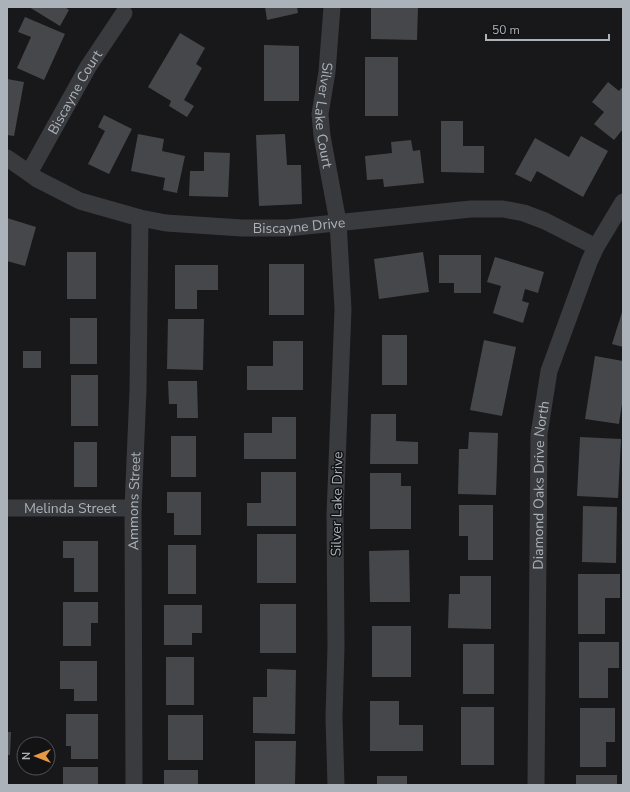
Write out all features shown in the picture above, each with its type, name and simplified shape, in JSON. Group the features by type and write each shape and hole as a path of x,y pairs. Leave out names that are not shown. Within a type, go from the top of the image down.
{"street":[{"name":"Silver Lake Court","path":"332,7 326,72 320,114 322,136 338,222"},
{"name":"Biscayne Court","path":"29,173 88,67 124,13"},
{"name":"Biscayne Drive","path":"7,158 37,179 80,201 140,218 166,223 242,228 286,228 471,209 503,209 524,213 545,221 596,247"},
{"name":"Diamond Oaks Drive North","path":"536,785 538,434 549,371 589,262 596,247 623,202"},
{"name":"Ammons Street","path":"134,785 133,508 138,390 140,218"},
{"name":"Silver Lake Drive","path":"336,785 334,718 336,647 335,515 343,309 338,222"},
{"name":"Melinda Street","path":"7,508 133,508"}],"building":[{"path":"29,7 65,7 69,10 60,26"},
{"path":"265,7 297,7 298,13 267,20"},
{"path":"418,7 417,40 371,39 371,8"},
{"path":"25,17 65,34 44,80 17,68 31,37 18,32"},
{"path":"180,33 205,48 196,64 202,68 184,100 194,106 187,117 169,106 171,101 148,87"},
{"path":"264,45 299,46 299,101 264,101"},
{"path":"365,57 398,57 398,116 365,116"},
{"path":"7,79 24,82 14,136 7,135"},
{"path":"608,82 619,91 623,86 623,129 614,140 594,124 604,112 592,102"},
{"path":"104,115 132,129 109,174 88,164 105,131 98,127"},
{"path":"441,121 463,121 463,146 484,146 484,173 441,172"},
{"path":"138,134 164,139 162,151 185,156 177,193 163,190 165,178 131,171"},
{"path":"285,134 287,165 301,165 302,204 259,206 256,135"},
{"path":"581,136 608,151 583,197 537,171 531,182 515,174 535,138 569,157"},
{"path":"411,140 413,151 420,150 424,183 384,187 383,179 367,180 365,156 392,153 391,142"},
{"path":"204,152 230,153 228,197 189,196 190,171 204,171"},
{"path":"7,218 36,227 25,266 7,261"},
{"path":"67,252 96,252 96,299 67,299"},
{"path":"423,252 429,292 379,299 374,259"},
{"path":"439,255 481,255 481,293 454,293 454,283 439,283"},
{"path":"495,257 544,272 538,293 525,289 522,301 529,303 523,323 493,313 501,286 487,282"},
{"path":"269,264 304,264 304,315 269,315"},
{"path":"175,265 218,265 218,290 197,290 197,309 175,309"},
{"path":"623,309 623,347 612,344"},
{"path":"70,318 97,318 97,364 70,364"},
{"path":"168,319 204,319 203,370 167,369"},
{"path":"382,335 407,335 407,385 382,385"},
{"path":"484,340 516,347 502,416 470,410"},
{"path":"273,341 303,341 303,390 247,390 247,366 273,366"},
{"path":"23,351 41,351 41,368 23,368"},
{"path":"595,356 623,361 623,397 619,424 585,419"},
{"path":"71,375 98,375 98,426 71,426"},
{"path":"168,381 197,381 198,418 177,418 177,404 169,404"},
{"path":"371,414 396,414 396,441 418,442 418,464 370,464"},
{"path":"272,417 296,417 296,459 244,459 244,433 272,433"},
{"path":"469,432 498,433 496,495 458,494 459,449 468,449"},
{"path":"171,436 196,436 196,477 171,477"},
{"path":"580,437 621,439 618,498 577,496"},
{"path":"74,442 97,442 97,487 74,487"},
{"path":"261,472 296,472 296,526 247,526 247,503 261,503"},
{"path":"370,473 401,473 401,486 411,486 411,529 370,529"},
{"path":"167,492 201,492 201,535 174,535 174,513 167,513"},
{"path":"459,505 493,505 493,560 468,560 468,536 459,536"},
{"path":"583,506 617,507 616,563 582,562"},
{"path":"257,534 296,534 296,583 257,583"},
{"path":"63,541 98,541 98,592 74,592 74,558 63,558"},
{"path":"168,545 196,545 196,594 168,594"},
{"path":"409,550 410,602 370,602 369,551"},
{"path":"578,574 620,574 620,598 605,598 605,634 578,634"},
{"path":"460,576 491,576 491,629 448,628 449,594 460,594"},
{"path":"63,602 98,602 98,623 91,623 91,646 63,646"},
{"path":"260,604 296,604 296,653 260,653"},
{"path":"164,605 202,605 202,633 192,633 192,645 164,645"},
{"path":"372,626 411,626 411,677 372,677"},
{"path":"579,642 619,642 619,668 608,668 608,698 579,698"},
{"path":"463,644 494,644 494,694 463,694"},
{"path":"166,657 194,657 194,705 166,705"},
{"path":"60,661 97,661 97,701 74,701 74,689 60,689"},
{"path":"267,669 296,670 295,734 253,733 253,697 267,697"},
{"path":"370,701 399,701 399,725 423,725 423,751 370,751"},
{"path":"461,707 494,707 494,765 461,765"},
{"path":"580,708 615,708 615,742 606,742 606,767 580,767"},
{"path":"66,714 98,714 98,759 71,759 71,746 66,746"},
{"path":"168,715 203,715 203,760 168,760"},
{"path":"7,732 11,732 10,755 7,755"},
{"path":"255,741 296,741 295,785 255,785"},
{"path":"63,767 98,767 98,785 63,785"},
{"path":"164,770 198,770 198,785 164,785"},
{"path":"576,775 617,775 617,785 576,785"},
{"path":"377,776 407,776 407,785 377,785"}]}
